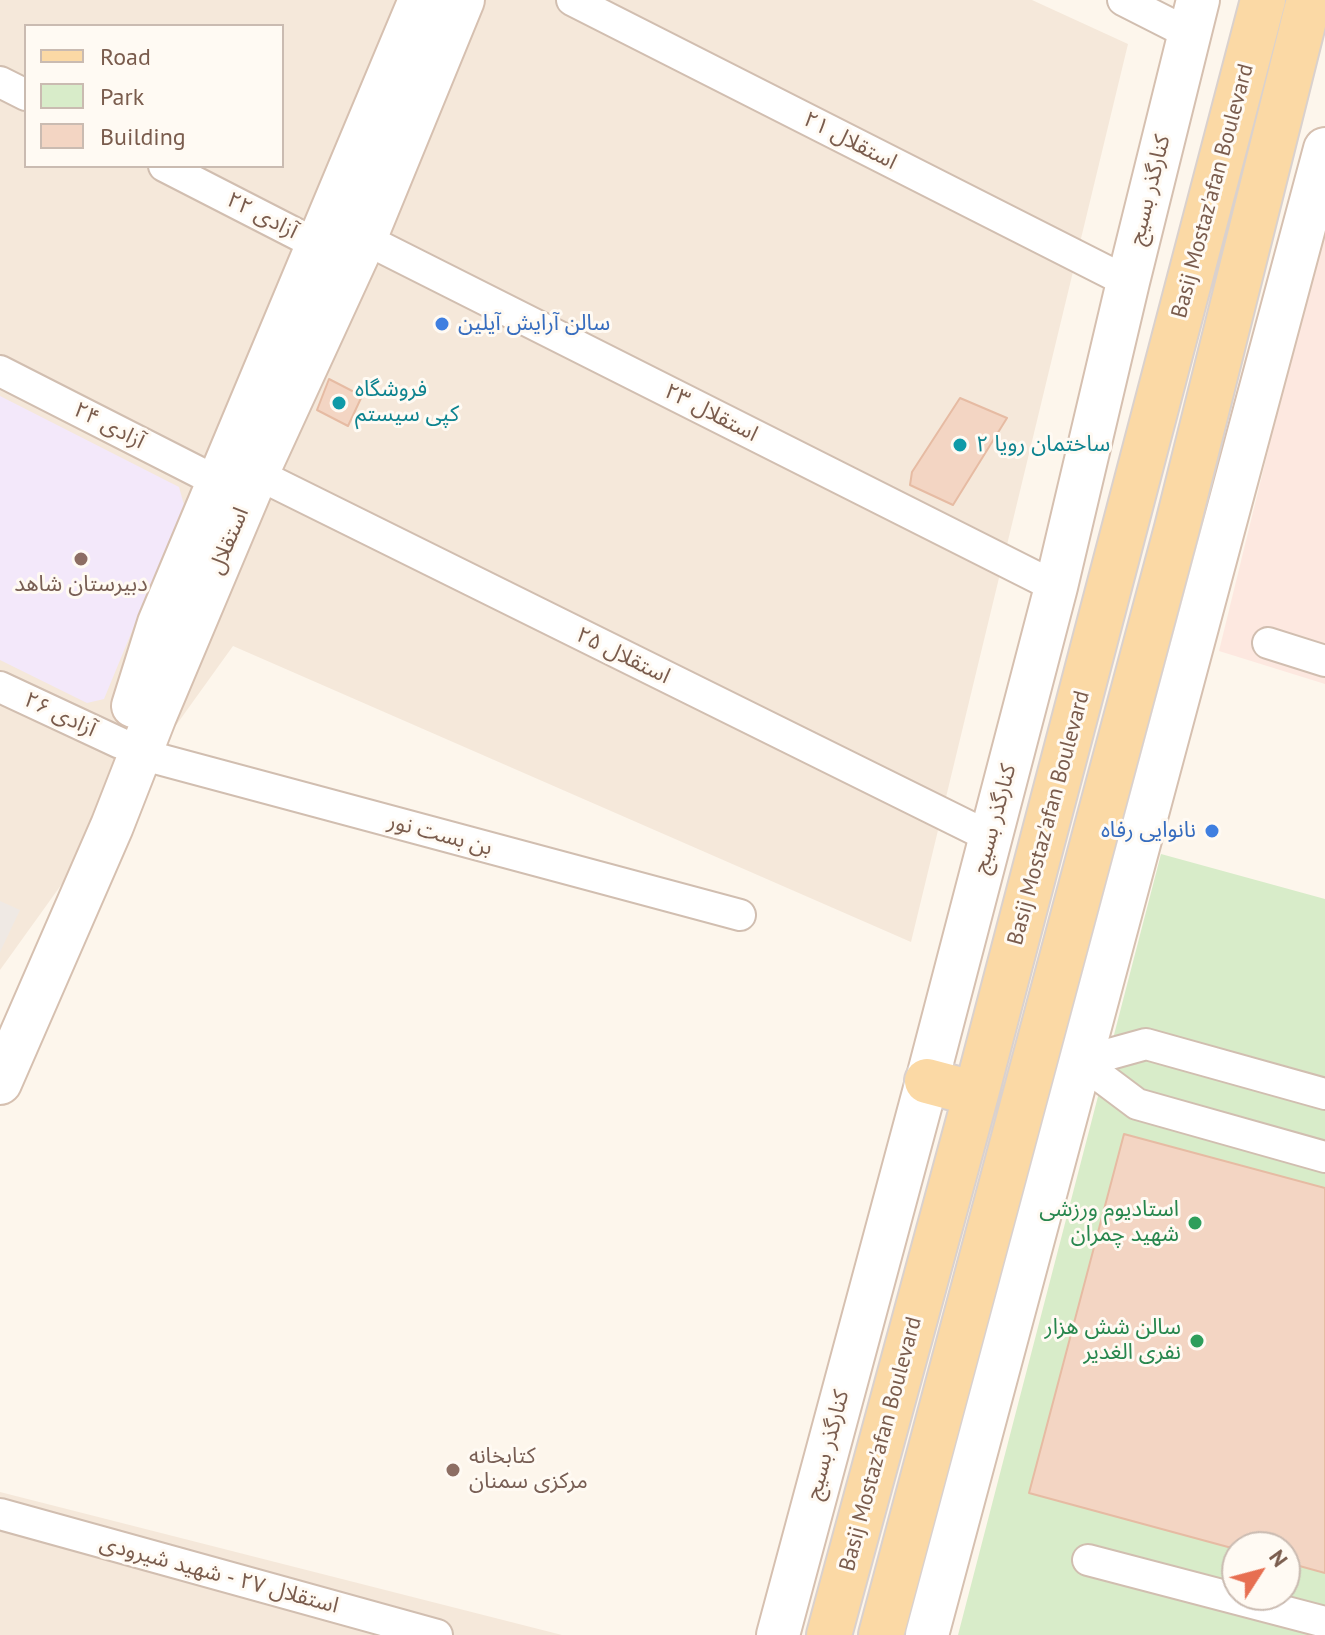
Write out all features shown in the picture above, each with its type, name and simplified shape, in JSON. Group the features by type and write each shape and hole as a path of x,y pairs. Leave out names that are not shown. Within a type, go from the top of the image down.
{"main road":[{"name":"استقلال","path":"238,478 365,239 410,75 420,0"},
{"name":"استقلال","path":"0,1012 130,749 238,478 318,245 410,75 463,0"},
{"name":"Basij Mostaz'afan Boulevard","path":"829,1635 976,1094 1263,0"},
{"name":"Basij Mostaz'afan Boulevard","path":"881,1635 1177,528 1309,0"},
{"name":"کنارگذر بسیج","path":"778,1635 1056,587 1194,17"},
{"path":"927,1635 1325,149"},
{"name":"استقلال","path":"0,1083 112,826 130,749"},
{"path":"927,1081 976,1094"}],"street":[{"name":"استقلال ۲۱","path":"572,0 1128,282"},
{"path":"1123,0 1194,17"},
{"path":"0,82 24,94"},
{"name":"آزادی ۲۲","path":"168,168 318,245"},
{"name":"استقلال ۲۳","path":"365,239 1056,587"},
{"name":"آزادی ۲۴","path":"0,371 238,478"},
{"name":"استقلال ۲۵","path":"238,478 990,837"},
{"path":"1268,643 1325,661"},
{"name":"آزادی ۲۶","path":"0,687 130,749"},
{"name":"بن بست نور","path":"130,749 740,915"},
{"path":"1081,1062 1146,1044 1325,1094"},
{"path":"1081,1062 1137,1104 1325,1157"},
{"name":"استقلال ۲۷ - شهید شیرودی","path":"0,1514 437,1635"},
{"path":"1088,1560 1325,1622"}],"shaded area":[{"path":"0,0 1032,0 1128,44 911,942 233,646 0,970"},
{"path":"1325,218 1325,684 1219,651"},
{"name":"دبیرستان شاهد","path":"0,396 179,487 184,505 104,699 87,703 0,660"},
{"path":"0,901 20,910 0,952"},
{"path":"0,1492 562,1635 0,1635"}],"green space":[{"name":"استادیوم ورزشی شهید چمران","path":"1161,854 1325,899 1325,1635 958,1635"}],"building":[{"name":"فروشگاه کپی سیستم","path":"329,379 362,396 348,426 317,410"},
{"name":"ساختمان رویا ۲","path":"960,398 1007,418 953,505 910,485 912,472"},
{"name":"سالن شش هزار نفری الغدیر","path":"1124,1134 1325,1188 1325,1573 1301,1566 1301,1531 1221,1531 1221,1545 1029,1493"}],"place":[{"name":"سالن آرایش آیلین","path":"442,324"},
{"name":"فروشگاه کپی سیستم","path":"339,403"},
{"name":"ساختمان رویا ۲","path":"960,445"},
{"name":"دبیرستان شاهد","path":"81,559"},
{"name":"نانوایی رفاه","path":"1212,831"},
{"name":"استادیوم ورزشی شهید چمران","path":"1195,1223"},
{"name":"سالن شش هزار نفری الغدیر","path":"1197,1341"},
{"name":"کتابخانه مرکزی سمنان","path":"453,1470"}]}
